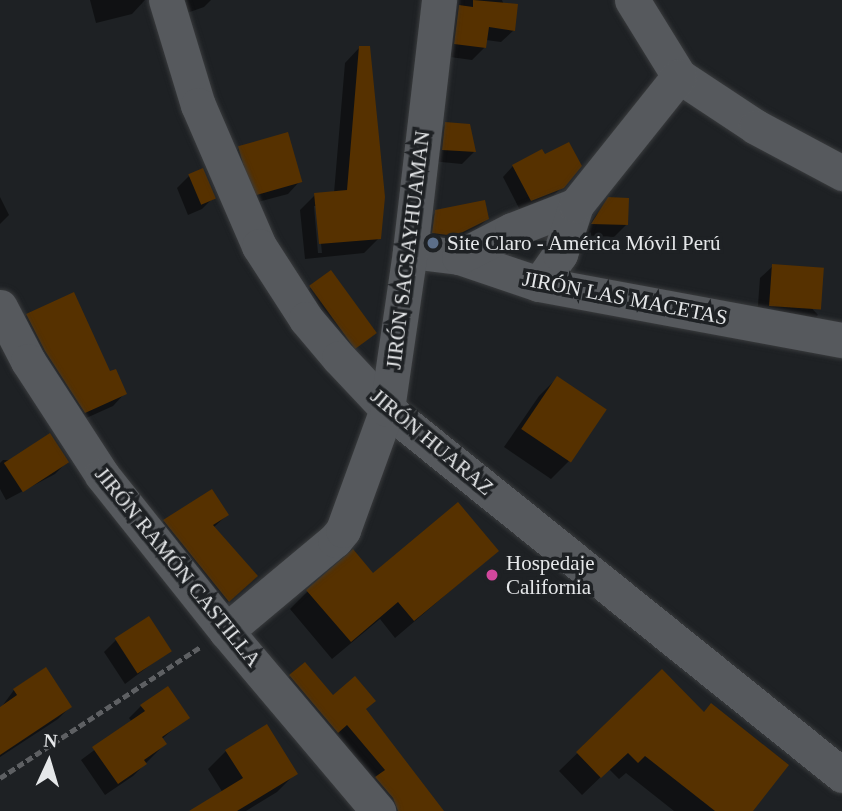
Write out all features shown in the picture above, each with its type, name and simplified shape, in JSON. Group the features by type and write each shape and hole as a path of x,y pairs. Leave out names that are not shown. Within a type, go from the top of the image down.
{"street":[{"name":"JIRÓN HUARAZ","path":"166,0 198,105 259,246 306,319 387,409 842,775"},
{"name":"JIRÓN SACSAYHUAMAN","path":"226,631 335,540 343,530 387,409 410,251 439,0"},
{"path":"632,0 679,76 756,127 842,173"},
{"path":"539,284 560,254 576,205 679,76"},
{"path":"460,257 512,230 576,205"},
{"name":"JIRÓN LAS MACETAS","path":"410,251 460,257 539,284 842,340"},
{"name":"JIRÓN RAMÓN CASTILLA","path":"0,307 27,361 102,475 226,631 374,808"}],"path":[{"path":"0,778 226,631"}],"building":[{"path":"473,0 518,4 515,31 489,27 486,48 454,44 459,5 473,7"},
{"path":"359,46 370,46 385,197 381,239 319,244 314,193 347,190"},
{"path":"445,122 470,124 476,152 442,150"},
{"path":"288,132 302,182 252,196 238,146"},
{"path":"569,142 582,166 564,188 531,201 512,165 542,149 545,154"},
{"path":"203,168 216,198 201,205 188,174"},
{"path":"608,197 629,198 628,225 591,224"},
{"path":"485,200 489,219 455,236 432,233 435,210"},
{"path":"772,264 824,268 821,310 769,306"},
{"path":"331,270 377,333 355,349 309,286"},
{"path":"74,292 110,371 116,369 127,394 85,413 45,351 26,314"},
{"path":"557,376 607,410 571,463 521,429"},
{"path":"50,433 69,462 23,492 4,463"},
{"path":"212,489 229,515 213,525 258,576 229,602 163,520"},
{"path":"458,502 499,551 414,621 398,602 351,642 306,590 353,549 373,573"},
{"path":"149,616 172,651 137,674 115,638"},
{"path":"305,662 333,695 355,676 376,701 366,709 444,811 398,811 393,798 375,777 385,770 347,725 338,733 289,675"},
{"path":"46,667 72,707 0,755 0,707 17,695 13,689"},
{"path":"662,669 704,712 711,703 789,765 753,811 715,811 645,756 638,763 628,753 601,778 576,752"},
{"path":"168,686 190,718 162,737 167,744 144,760 147,764 118,784 92,747 145,711 140,705"},
{"path":"267,724 298,774 237,811 189,811 243,778 225,750"}],"place":[{"name":"Site Claro - América Móvil Perú","path":"433,243"},
{"name":"Hospedaje California","path":"492,575"}]}
